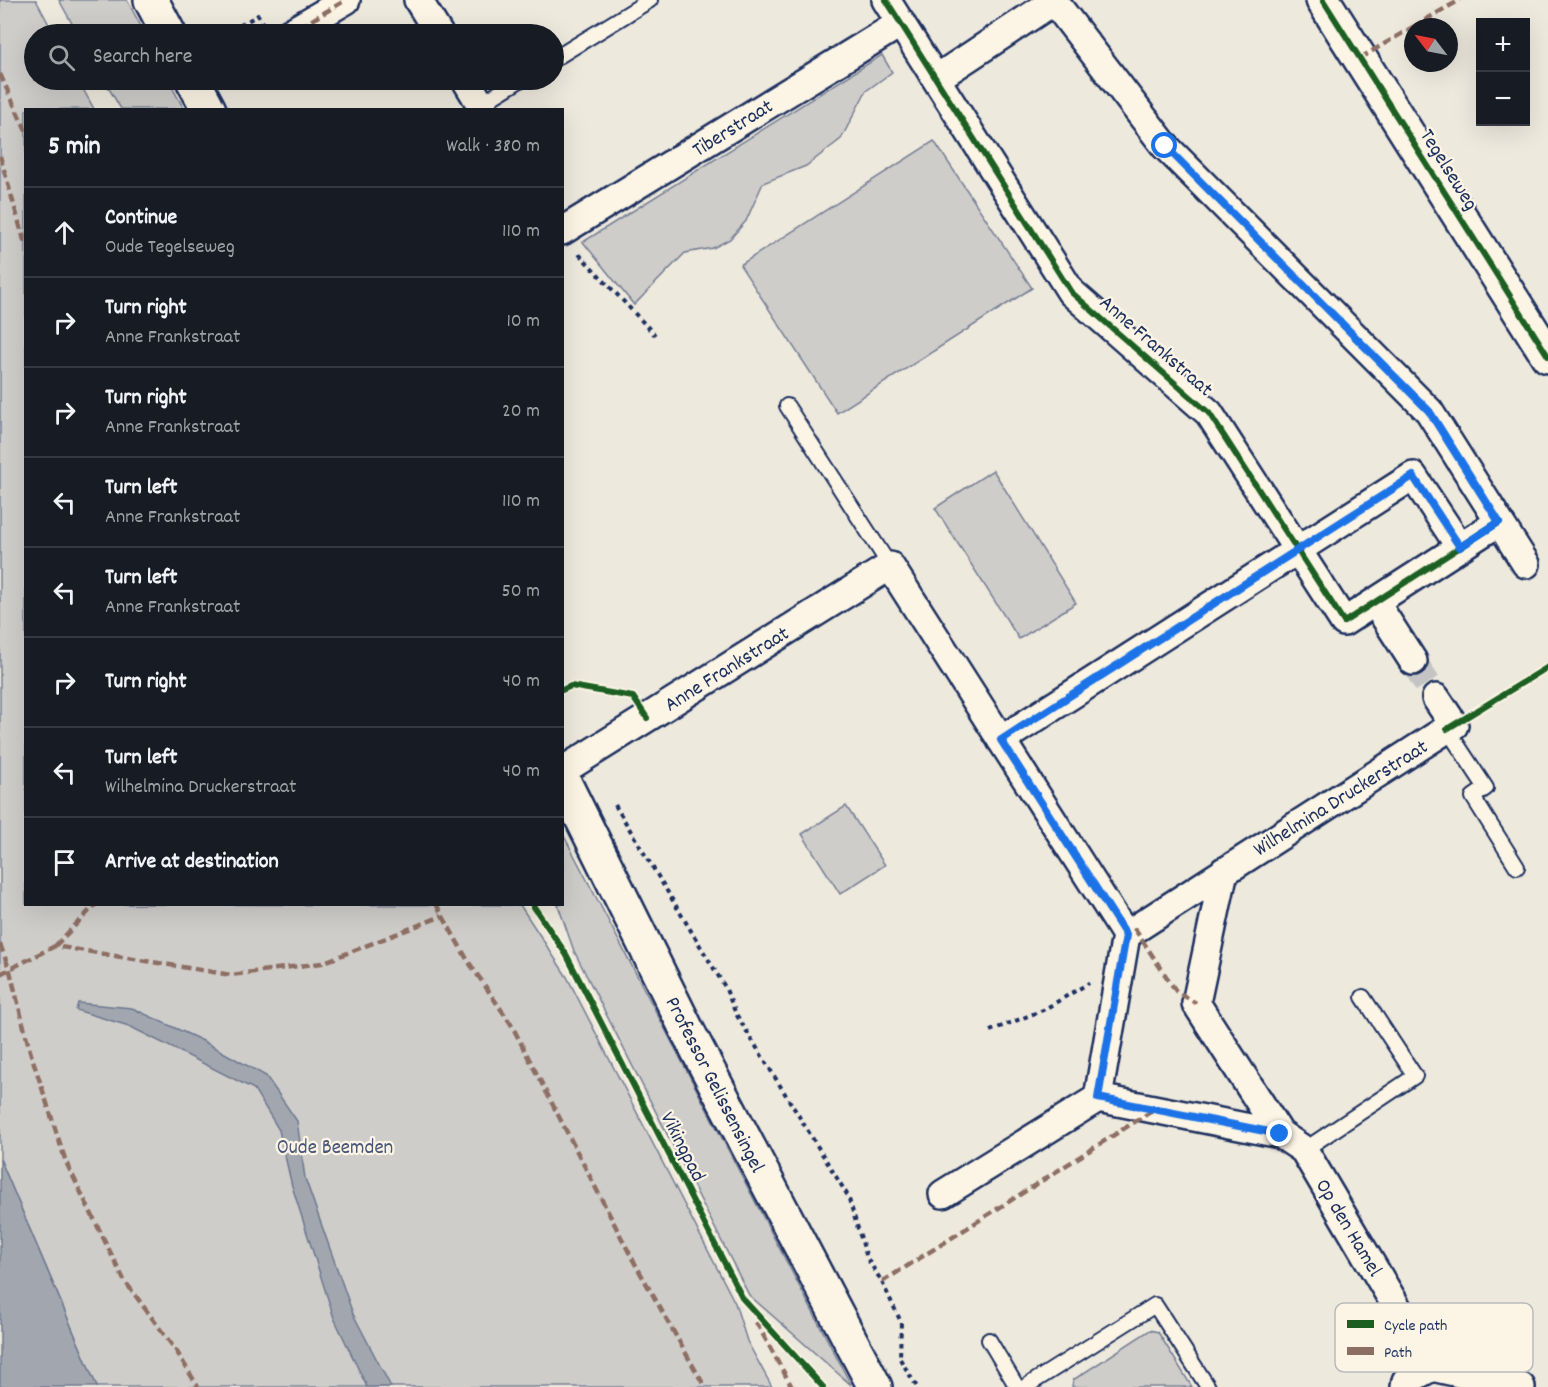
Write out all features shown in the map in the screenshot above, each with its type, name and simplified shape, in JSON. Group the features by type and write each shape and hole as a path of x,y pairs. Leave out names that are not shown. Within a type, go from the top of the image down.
{"main road":[{"path":"151,0 164,24"},
{"name":"Tegelseweg","path":"1323,0 1548,356"},
{"path":"198,90 208,108"},
{"name":"Professor Gelissensingel","path":"564,782 688,1032 875,1387"}],"street":[{"path":"305,24 346,0"},
{"path":"418,0 433,24"},
{"name":"Anne Frankstraat","path":"886,0 1071,292 1209,413 1344,622 1499,522"},
{"path":"937,78 1054,0 1165,146 1429,411 1526,564"},
{"name":"Tiberstraat","path":"567,239 901,23"},
{"path":"472,90 482,107"},
{"path":"1001,740 1413,476 1460,547"},
{"path":"890,566 1126,935 1098,1098"},
{"name":"Anne Frankstraat","path":"564,770 890,566"},
{"path":"1375,602 1413,661"},
{"path":"1436,698 1451,727"},
{"name":"Wilhelmina Druckerstraat","path":"1126,935 1451,727"},
{"path":"1224,871 1196,1003 1280,1134"},
{"path":"943,1194 1098,1098 1280,1134 1304,1150"},
{"name":"Op den Hamel","path":"1304,1150 1394,1303"},
{"path":"1405,1387 1407,1382 1424,1372"},
{"path":"1454,1372 1521,1387"}],"lane":[{"path":"564,53 650,0"},
{"path":"482,107 506,90"},
{"path":"787,406 890,566"},
{"path":"1451,727 1486,789 1473,797 1517,867"},
{"path":"1304,1150 1415,1076 1363,997"},
{"path":"1026,1387 1155,1305 1208,1387"},
{"path":"988,1340 1017,1387"}],"path":[{"path":"242,24 258,15"},
{"path":"567,239 655,335"},
{"path":"615,805 725,987 736,1014 848,1196 867,1258 882,1282 901,1322 900,1359 917,1387"},
{"path":"990,1031 1043,1010 1062,998"}],"green space":[{"name":"Oude Beemden","path":"0,0 36,0 49,24 24,24 24,90 84,90 93,108 24,108 24,906 521,906 567,977 735,1303 747,1341 772,1387 97,1387 0,1159"},
{"path":"59,0 127,0 140,24 72,24"},
{"path":"882,55 892,72 866,91 841,139 806,166 763,183 746,221 730,239 713,248 685,253 634,305 583,242"},
{"path":"110,90 174,90 183,108 120,108"},
{"path":"934,141 1032,288 837,413 740,265"},
{"path":"993,470 1076,603 1019,639 935,508"},
{"path":"846,806 885,865 840,894 802,834"},
{"path":"564,836 851,1385 749,1295 574,951 558,906 564,906"},
{"path":"1150,1330 1158,1332 1192,1387 1072,1387 1073,1380"}],"shaded area":[{"path":"78,1003 132,1008 203,1041 266,1076 297,1121 305,1178 353,1314 391,1387 367,1387 334,1318 292,1186 279,1130 254,1089 129,1026 76,1010"},
{"path":"0,1159 97,1387 0,1387"}],"tunnel":[{"path":"1413,661 1436,698"}],"marked path":[{"path":"305,24 346,0"},
{"path":"1429,18 1460,0"},
{"path":"1360,58 1404,32"},
{"path":"0,74 24,127"},
{"path":"0,156 24,240"},
{"path":"55,946 94,906"},
{"path":"437,906 468,961 511,1024 633,1260 705,1387"},
{"path":"0,974 55,946 231,975 322,963 442,916"},
{"path":"1134,928 1176,991 1196,1003"},
{"path":"0,944 10,971 30,1051 66,1162 124,1280 177,1352 198,1387"},
{"path":"882,1282 1155,1109"},
{"path":"756,1322 792,1387"}],"cycle path":[{"path":"886,0 1071,292 1209,413 1344,622 1499,522"},
{"path":"1323,0 1548,356"},
{"path":"1447,729 1548,667"},
{"path":"564,689 571,686 633,697 647,718"},
{"name":"Vikingpad","path":"533,906 566,954 743,1299 823,1387"}],"route":[{"path":"1165,146 1429,411 1499,522 1460,547 1413,476 1001,740 1126,935 1098,1098 1280,1134"}]}
